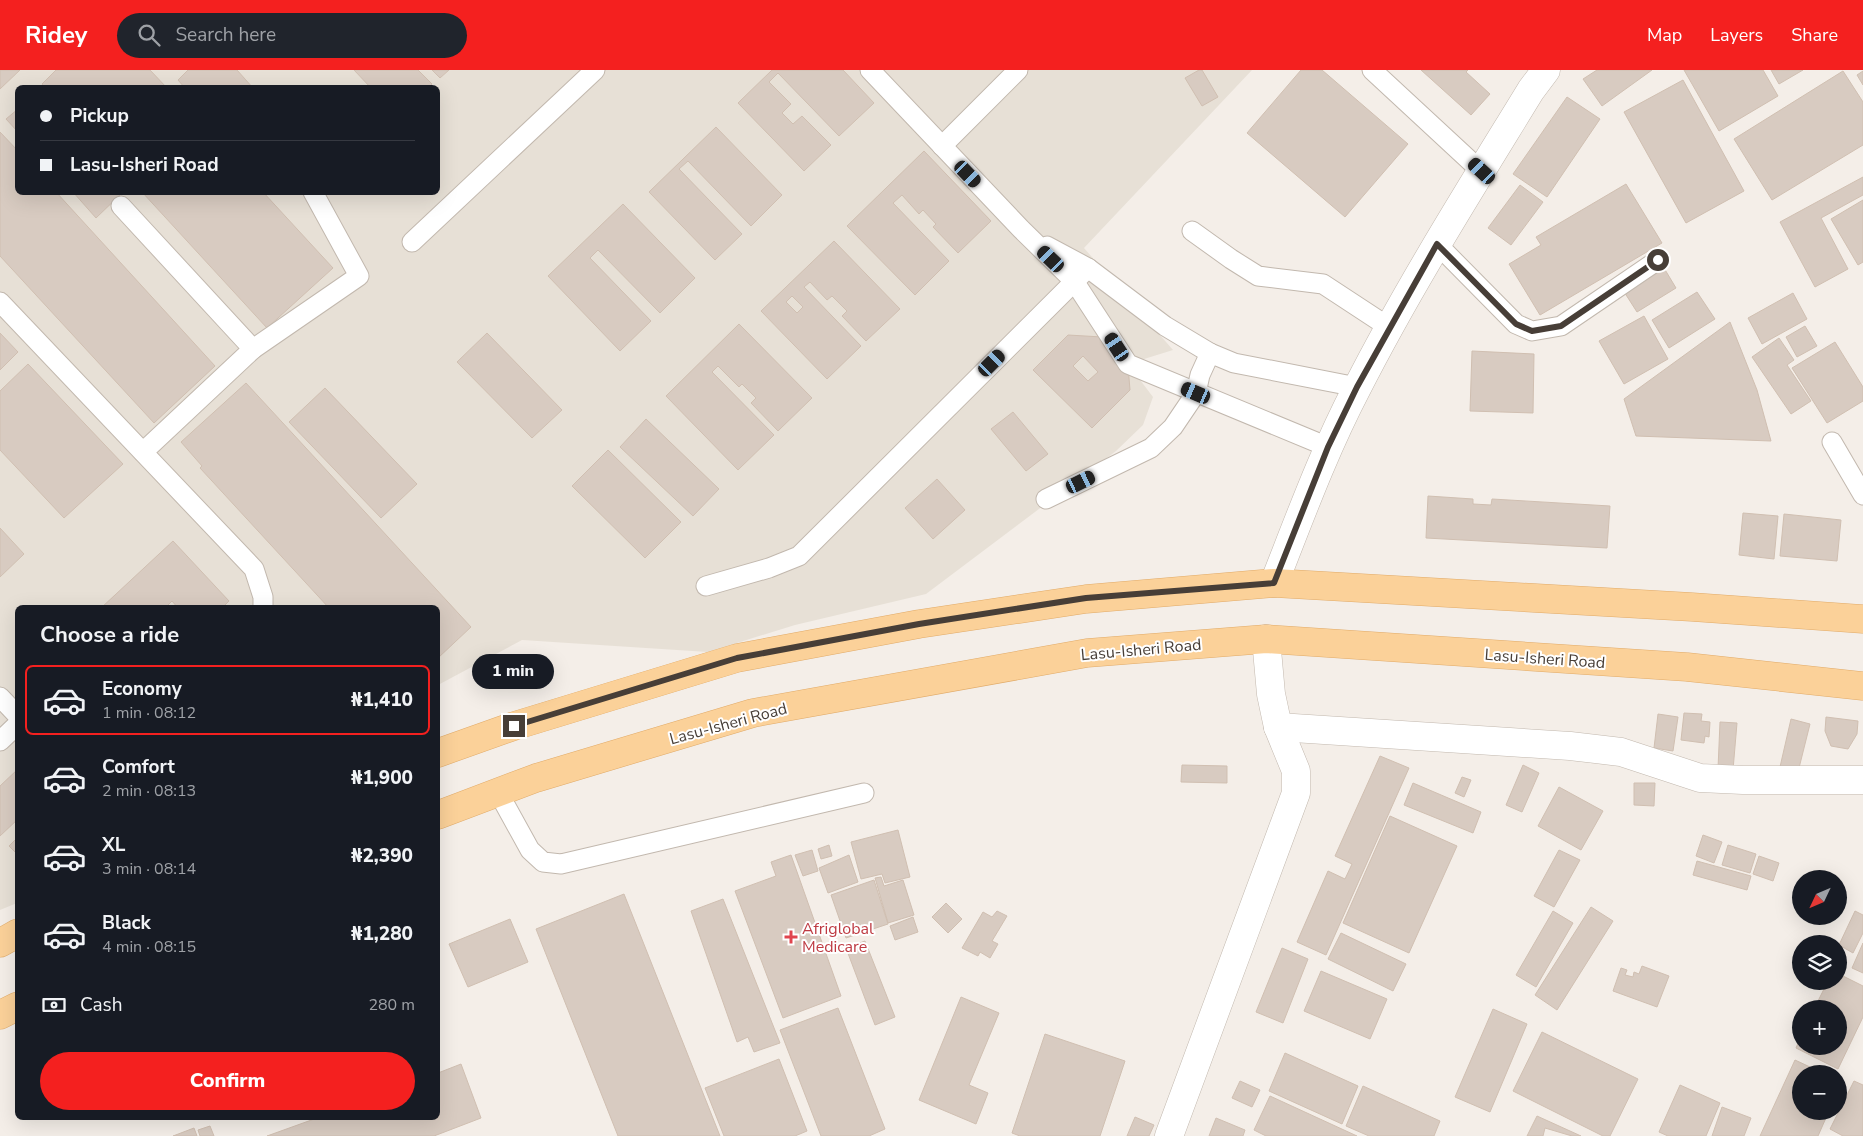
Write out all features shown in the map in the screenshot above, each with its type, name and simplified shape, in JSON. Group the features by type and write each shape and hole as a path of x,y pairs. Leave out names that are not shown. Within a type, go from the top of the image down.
{"main road":[{"path":"440,753 514,726 737,658 919,624 1086,598 1274,583 1692,607 1863,620"},
{"name":"Lasu-Isheri Road","path":"440,814 536,778 753,713 1087,653 1266,639 1687,667 1863,686"},
{"path":"0,943 15,935"},
{"path":"0,1015 15,1008"}],"street":[{"path":"1274,583 1328,447 1357,387 1437,244 1531,90 1546,70"},
{"path":"1169,1136 1296,793 1296,771 1278,728 1271,694 1266,639"},
{"path":"1278,728 1570,746 1622,752 1700,778 1863,780"}],"lane":[{"path":"412,242 595,70"},
{"path":"870,70 1028,236 1074,281 1128,364 1328,447"},
{"path":"942,146 1018,70"},
{"path":"1372,70 1482,171"},
{"path":"143,452 253,349 359,276 314,195"},
{"path":"121,206 253,349"},
{"path":"1192,231 1258,276 1323,284 1390,328"},
{"path":"1028,236 1088,268 1165,326 1210,353 1234,363 1357,387"},
{"path":"1437,244 1516,324 1532,331 1561,326 1658,260"},
{"path":"706,586 769,568 799,556 1088,268"},
{"path":"0,302 254,568 263,597 263,605"},
{"path":"1046,499 1151,448 1173,427 1196,393 1200,375 1210,353"},
{"path":"1832,442 1863,495"},
{"path":"0,697 15,713"},
{"path":"0,741 15,727"},
{"path":"498,792 530,850 543,862 561,864 864,793"}],"shaded area":[{"path":"0,70 1252,70 1084,248 1173,350 1128,364 1153,397 1143,425 1116,451 926,594 795,625 708,652 522,640 440,684 440,605 15,605 15,904 0,910"}],"building":[{"path":"0,70 20,70 0,89"},
{"path":"56,70 150,70 164,85 43,85"},
{"path":"188,70 237,70 250,85 182,85 178,80"},
{"path":"354,70 418,70 432,84 431,85 368,85"},
{"path":"432,70 449,70 440,78"},
{"path":"772,70 843,70 874,103 839,136 778,73 769,82 791,104 782,113 793,124 802,116 831,145 804,171 738,103"},
{"path":"1202,70 1218,97 1202,106 1185,78"},
{"path":"1301,70 1322,70 1408,144 1345,217 1247,133"},
{"path":"1421,70 1468,70 1466,72 1490,94 1471,115"},
{"path":"1597,70 1652,70 1602,106 1583,79"},
{"path":"1684,70 1763,70 1778,96 1719,131"},
{"path":"1771,70 1803,70 1779,84"},
{"path":"1843,71 1863,102 1863,145 1772,200 1734,139"},
{"path":"1863,71 1863,85 1857,75"},
{"path":"1683,80 1744,191 1686,223 1624,112"},
{"path":"1567,97 1600,119 1547,197 1513,174"},
{"path":"15,112 15,129 6,119"},
{"path":"716,127 782,195 751,226 688,161 679,169 742,234 715,260 649,192"},
{"path":"0,132 15,148 15,195 59,195 215,366 154,423 0,256"},
{"path":"924,151 991,221 958,253 933,227 936,224 923,210 919,214 902,195 893,203 949,261 915,295 847,226"},
{"path":"1863,177 1863,195 1821,218 1848,269 1815,287 1780,222"},
{"path":"1626,184 1662,243 1540,315 1509,264 1541,245 1536,237"},
{"path":"1520,185 1543,202 1511,245 1488,228"},
{"path":"76,195 120,195 96,218"},
{"path":"145,195 266,195 333,268 267,328"},
{"path":"1863,200 1863,262 1858,265 1831,219"},
{"path":"623,204 695,278 660,313 598,250 590,258 651,321 620,351 548,276"},
{"path":"834,241 900,309 866,341 842,316 847,311 832,296 827,300 810,282 804,287 861,346 827,379 761,311","holes":["792,296 803,307 797,313 786,302"]},
{"path":"1661,263 1676,288 1637,312 1621,287"},
{"path":"1697,292 1715,319 1669,348 1652,320"},
{"path":"1793,293 1807,319 1762,344 1748,318"},
{"path":"1644,316 1668,359 1624,384 1599,341"},
{"path":"1730,322 1757,390 1771,441 1636,436 1624,399"},
{"path":"739,324 812,398 778,431 751,403 756,398 742,384 739,387 718,366 712,372 774,435 738,470 666,396"},
{"path":"1805,326 1817,346 1797,357 1786,337"},
{"path":"0,333 18,352 0,370"},
{"path":"487,333 562,410 532,438 457,362"},
{"path":"1068,335 1102,337 1128,366 1130,390 1092,428 1033,370","holes":["1083,356 1098,372 1088,381 1073,366"]},
{"path":"1779,338 1794,360 1787,365 1811,401 1791,414 1752,357"},
{"path":"1835,342 1863,387 1863,401 1827,423 1792,368"},
{"path":"1472,351 1534,354 1533,413 1470,411"},
{"path":"28,364 123,464 64,518 0,450 0,391"},
{"path":"246,383 471,627 440,656 440,605 326,605 200,468 202,466 181,442"},
{"path":"325,388 417,484 381,518 289,422"},
{"path":"1013,412 1048,454 1026,471 991,429"},
{"path":"646,419 719,489 693,516 620,447"},
{"path":"608,450 681,522 645,558 572,486"},
{"path":"937,479 965,510 933,539 905,508"},
{"path":"1428,496 1473,499 1473,504 1491,505 1492,499 1610,506 1607,548 1426,538"},
{"path":"1743,513 1778,516 1774,559 1739,555"},
{"path":"1784,514 1841,520 1837,561 1780,556"},
{"path":"0,528 24,554 0,577"},
{"path":"173,541 229,601 225,605 175,605 172,601 168,605 104,605"},
{"path":"1684,713 1702,714 1701,721 1710,722 1709,737 1705,736 1704,743 1681,740"},
{"path":"1658,714 1678,717 1673,751 1654,748"},
{"path":"1826,717 1858,721 1857,734 1848,749 1831,746 1825,731"},
{"path":"1791,719 1810,724 1798,772 1780,767"},
{"path":"1720,722 1737,723 1733,770 1718,769"},
{"path":"1380,756 1409,768 1326,955 1297,942 1328,871 1345,879 1352,864 1335,856"},
{"path":"1182,765 1227,766 1227,783 1181,782"},
{"path":"1523,765 1539,773 1522,812 1506,805"},
{"path":"15,772 15,822 0,836 0,786"},
{"path":"1462,777 1471,780 1464,797 1455,793"},
{"path":"1413,783 1481,812 1473,833 1404,805"},
{"path":"1634,783 1655,783 1654,806 1634,805"},
{"path":"1559,787 1603,811 1581,850 1538,826"},
{"path":"1390,816 1457,846 1409,953 1343,923"},
{"path":"898,830 910,877 885,883 882,874 861,879 851,842"},
{"path":"1703,835 1722,842 1714,863 1696,856"},
{"path":"15,840 15,852 9,846"},
{"path":"829,845 832,856 821,859 818,849"},
{"path":"1728,845 1756,854 1750,873 1722,865"},
{"path":"812,850 818,871 803,876 795,855"},
{"path":"1559,850 1580,860 1554,907 1534,896"},
{"path":"791,855 841,996 783,1018 735,891 776,876 771,862"},
{"path":"849,855 858,882 828,893 819,868"},
{"path":"1759,856 1779,863 1773,881 1753,874"},
{"path":"1697,861 1751,876 1747,890 1693,875"},
{"path":"881,877 884,886 903,880 914,915 888,923 875,878"},
{"path":"874,880 888,924 846,938 831,895"},
{"path":"624,894 720,1136 618,1136 536,929"},
{"path":"723,899 780,1043 754,1052 748,1037 737,1042 691,911"},
{"path":"946,903 962,919 948,933 932,917"},
{"path":"1591,907 1613,921 1557,1010 1535,995"},
{"path":"997,911 1007,916 992,941 998,944 990,958 980,952 978,956 962,948 983,912 992,917"},
{"path":"1553,911 1573,923 1536,987 1516,975"},
{"path":"1855,911 1863,915 1863,933 1853,953 1847,950 1847,935 1844,935"},
{"path":"913,917 918,932 895,940 890,926"},
{"path":"510,919 528,962 468,987 449,944"},
{"path":"1341,933 1406,964 1393,991 1328,959"},
{"path":"865,941 895,1017 875,1025 846,948"},
{"path":"1863,943 1863,973 1852,968"},
{"path":"1282,948 1308,959 1283,1023 1256,1012"},
{"path":"1642,966 1669,976 1657,1007 1613,991 1621,968 1627,970 1625,975 1633,977 1634,972 1639,974"},
{"path":"1321,971 1387,999 1370,1039 1304,1011"},
{"path":"1847,978 1863,986 1863,1017 1847,1050 1847,1000 1818,1000 1824,990 1847,990"},
{"path":"961,997 999,1013 969,1085 988,1093 976,1124 919,1100"},
{"path":"838,1008 885,1129 869,1136 821,1136 780,1030"},
{"path":"1493,1009 1527,1024 1490,1112 1455,1097"},
{"path":"1542,1032 1638,1079 1610,1136 1603,1136 1513,1091"},
{"path":"1045,1034 1125,1061 1100,1136 1020,1136 1012,1133"},
{"path":"1285,1053 1358,1086 1342,1124 1269,1091"},
{"path":"1810,1055 1845,1055 1840,1065 1830,1065"},
{"path":"779,1059 807,1131 795,1136 724,1136 705,1088"},
{"path":"1795,1060 1806,1065 1793,1065"},
{"path":"461,1064 481,1118 434,1136 267,1136 311,1120 440,1120 440,1072"},
{"path":"1792,1067 1792,1120 1825,1120 1818,1136 1760,1136"},
{"path":"1240,1081 1260,1090 1252,1107 1232,1098"},
{"path":"1854,1081 1863,1085 1863,1136 1843,1136 1830,1129 1834,1120 1847,1120 1847,1095"},
{"path":"1680,1085 1720,1103 1706,1136 1668,1136 1659,1132"},
{"path":"1363,1086 1440,1121 1434,1136 1369,1136 1346,1126"},
{"path":"1270,1096 1357,1136 1266,1136 1254,1130"},
{"path":"1722,1107 1751,1118 1744,1136 1712,1136"},
{"path":"1537,1116 1581,1136 1572,1136 1545,1128 1543,1136 1527,1136"},
{"path":"1135,1117 1154,1125 1149,1136 1127,1136"},
{"path":"1216,1118 1245,1130 1243,1136 1209,1136"},
{"path":"210,1126 214,1136 200,1136 198,1130"},
{"path":"194,1128 197,1136 173,1136"}],"place":[{"name":"Afriglobal Medicare","path":"791,937"}],"route":[{"path":"514,726 737,658 919,624 1086,598 1274,583 1328,447 1357,387 1437,244 1516,324 1532,331 1561,326 1658,260"}]}
